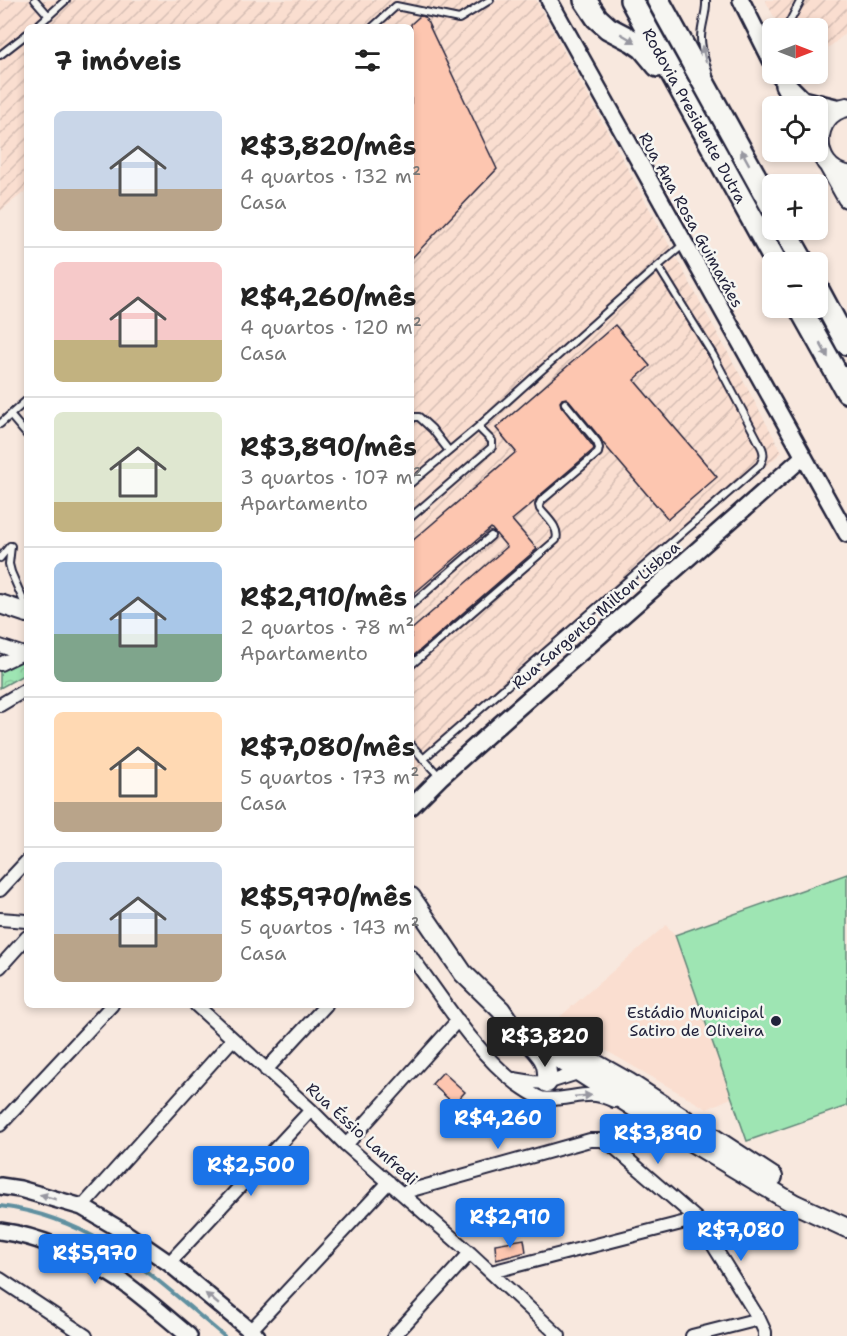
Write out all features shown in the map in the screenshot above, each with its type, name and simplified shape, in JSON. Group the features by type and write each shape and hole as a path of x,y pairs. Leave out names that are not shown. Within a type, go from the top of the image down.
{"highway":[{"path":"585,0 597,18 608,28 633,40 643,48 686,99"},
{"name":"Rodovia Presidente Dutra","path":"631,0 770,252"},
{"name":"Rodovia Presidente Dutra","path":"658,0 762,189"},
{"path":"828,309 847,344"},
{"path":"806,318 847,392"}],"main road":[{"path":"828,117 844,108"},
{"path":"826,162 847,198"},
{"path":"829,166 841,174 847,174"},
{"path":"0,604 24,610"},
{"path":"414,901 463,973 501,1010 514,1029 523,1036 640,1111 795,1204 847,1228"},
{"path":"501,1010 628,1082 773,1177 812,1212"},
{"path":"523,1036 546,1063 547,1083"},
{"path":"581,1072 594,1072 628,1082"}],"street":[{"name":"Rua Ana Rosa Guimarães","path":"549,0 847,534"},
{"path":"741,0 762,42"},
{"path":"788,84 803,99 844,108"},
{"name":"Rua Sargento Milton Lisboa","path":"414,803 803,457"},
{"path":"0,646 24,655"},
{"path":"0,664 24,655"},
{"path":"0,705 24,691"},
{"path":"0,890 24,864"},
{"path":"0,919 24,921"},
{"path":"0,967 24,940"},
{"path":"414,960 477,1046 510,1078 531,1094 541,1098 556,1099 597,1095 640,1111"},
{"path":"0,1125 109,1008"},
{"name":"Rua Éssio Lanfredi","path":"199,1008 559,1336"},
{"path":"266,1070 323,1008"},
{"path":"346,1144 459,1020"},
{"path":"82,1207 233,1039"},
{"path":"510,1078 547,1083 581,1072"},
{"path":"169,1263 311,1110"},
{"path":"401,1193 590,1140 609,1143 697,1219 759,1319 765,1336"},
{"path":"0,1186 21,1189 82,1207 169,1263 254,1333 389,1182"},
{"path":"491,1272 697,1219"},
{"path":"0,1231 54,1244 82,1258 121,1281 189,1336"},
{"path":"394,1336 470,1253"},
{"path":"0,1279 86,1336"},
{"path":"692,1336 759,1319"}],"lane":[{"path":"35,0 49,16"},
{"path":"40,24 66,0"},
{"path":"376,24 396,6 459,19 490,0"},
{"path":"706,0 701,36 702,47 718,108"},
{"path":"792,18 801,0"},
{"path":"0,55 24,36"},
{"path":"414,480 478,427 684,244"},
{"path":"423,759 760,465 763,459 762,448 713,355 658,266"},
{"path":"0,424 24,403"},
{"path":"414,662 556,540 557,530 540,509 541,501 598,453 599,448 597,442 565,403"},
{"path":"10,415 24,431"},
{"path":"414,417 419,417 432,429 449,451"},
{"path":"414,514 492,447 492,441 478,427"},
{"path":"414,602 491,536"},
{"path":"0,558 11,546 10,572 24,604"},
{"path":"414,748 441,777"}],"shaded area":[{"path":"0,0 536,0 782,452 414,772 414,24 24,24 24,192 0,211"},
{"path":"765,0 847,0 847,32 828,48 828,18 775,18"},
{"path":"666,925 675,935 733,1097 707,1109 555,1021"}],"green space":[{"path":"19,659 24,663 24,675 0,688 0,669"},
{"name":"Estádio Municipal Satiro de Oliveira","path":"847,874 847,1106 747,1141 675,935"}],"building":[{"path":"420,16 425,17 497,169 414,256 414,24 411,24"},
{"path":"615,325 650,366 634,380 717,477 668,519 569,400 562,399 561,406 594,448 512,520 537,549 414,655 414,627 507,547 491,528 414,593 414,539 516,452 496,428"},
{"path":"443,1072 465,1092 454,1104 432,1084"},
{"path":"524,1239 526,1252 496,1260 495,1244"}],"waterway":[{"path":"0,1206 66,1223 94,1237 147,1272 224,1336"}],"place":[{"name":"Estádio Municipal Satiro de Oliveira","path":"776,1021"}]}
